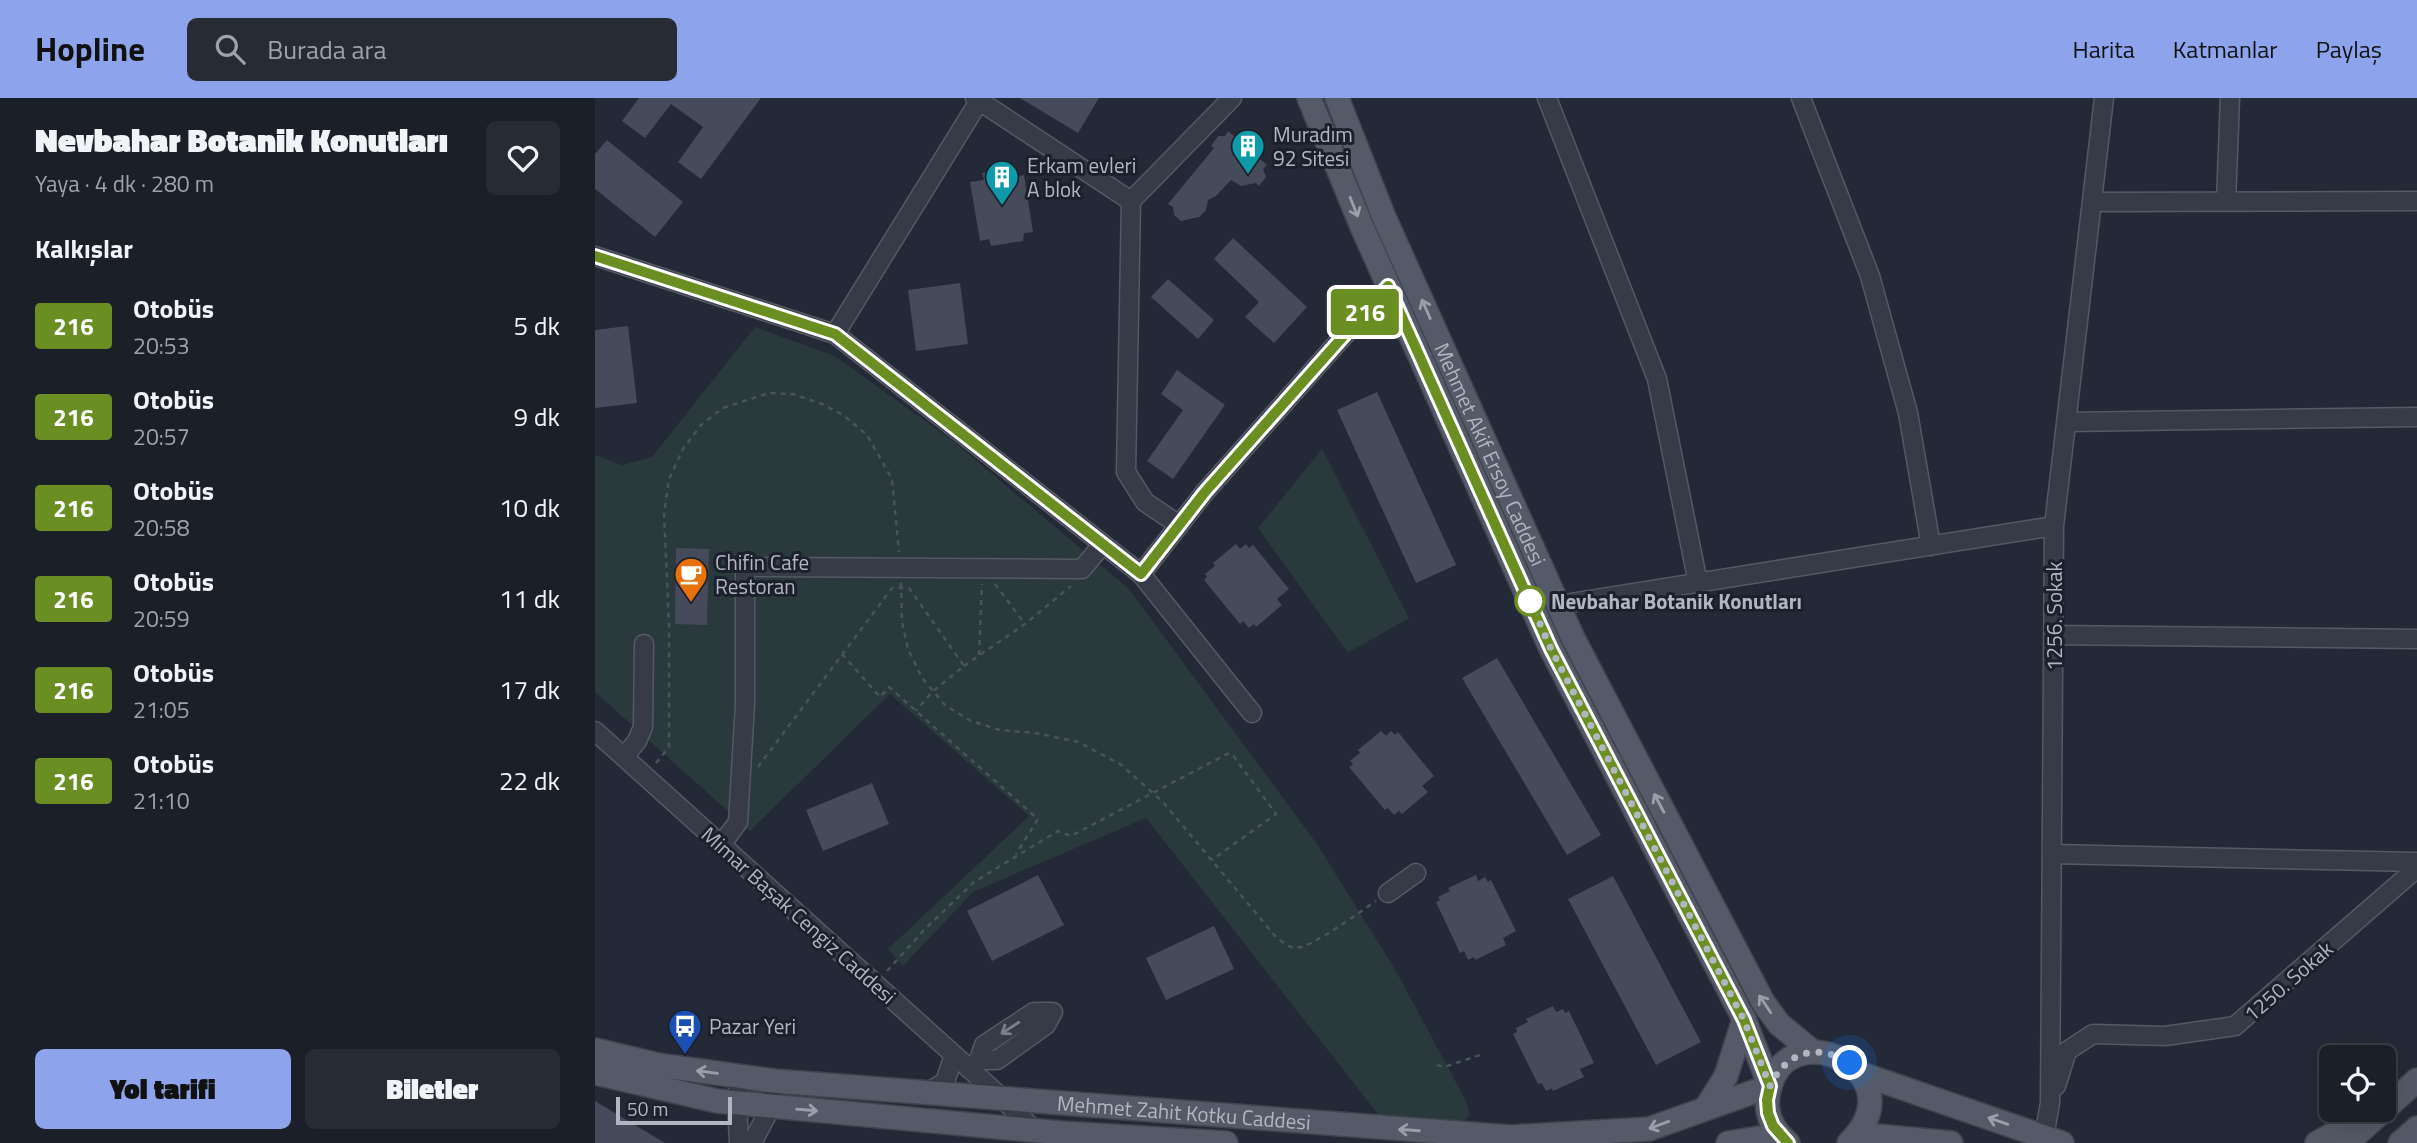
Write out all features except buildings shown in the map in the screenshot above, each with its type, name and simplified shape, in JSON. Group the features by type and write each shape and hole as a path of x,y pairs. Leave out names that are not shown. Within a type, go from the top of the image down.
{"main road":[{"name":"Mehmet Akif Ersoy Caddesi","path":"1310,98 1388,286 1551,649 1744,1020 1770,1086"},
{"name":"Mehmet Akif Ersoy Caddesi","path":"1337,98 1384,217 1579,650 1763,1002 1779,1024 1813,1052"},
{"path":"1388,286 1409,273"},
{"path":"1706,1108 1726,1076 1744,1020"},
{"name":"Mehmet Zahit Kotku Caddesi","path":"595,1050 658,1065 774,1081 1510,1137 1649,1129 1770,1086"},
{"path":"1785,1140 1773,1126 1768,1113 1767,1100 1776,1073 1786,1062 1799,1055 1826,1052 1839,1056 1859,1073 1865,1082 1869,1104 1863,1125 1854,1140 1951,1143"},
{"name":"Mehmet Zahit Kotku Caddesi","path":"595,1073 717,1101 771,1107 1054,1137 1226,1143"},
{"path":"1859,1073 2053,1140"},
{"path":"2396,1098 2417,1080"},
{"path":"2317,1143 2357,1122"},
{"path":"2347,1143 2369,1122"},
{"path":"2400,1143 2417,1129"},
{"path":"1728,1143 1785,1140"}],"street":[{"path":"1179,525 1145,502 1126,472 1131,201 1233,98"},
{"path":"1547,98 1657,379 1698,583"},
{"path":"1801,98 1870,276 1908,413 1931,546"},
{"name":"1256. Sokak","path":"2053,1140 2050,1103 2054,526 2105,98"},
{"path":"2226,202 2230,98"},
{"path":"835,334 978,99 1131,201"},
{"path":"2092,202 2417,201"},
{"path":"595,256 835,334 1141,574 1252,713"},
{"path":"1141,574 1205,492 1388,286"},
{"path":"2067,422 2417,417"},
{"path":"1559,606 2054,526"},
{"path":"721,845 738,822 745,704 745,567 1082,569 1103,544"},
{"path":"2054,635 2417,639"},
{"path":"624,757 637,741 643,727 644,644"},
{"name":"Mimar Başak Cengiz Caddesi","path":"595,731 954,1055 974,1064 1003,1099 1054,1137"},
{"path":"2052,854 2417,862"},
{"name":"1250. Sokak","path":"2050,1103 2067,1051 2093,1034 2165,1036 2235,1026 2417,868"},
{"path":"1388,893 1416,873"},
{"path":"930,1091 945,1082 954,1055"},
{"path":"739,1076 739,1143"},
{"path":"752,1143 771,1107 774,1081"},
{"name":"Mimar Başak Cengiz Caddesi","path":"1003,1099 1054,1137"}],"path":[{"path":"645,776 669,747 669,625 664,514 669,479 683,449 701,425 723,408 769,393 793,394 843,415 867,436 892,479 902,622 908,649 922,678 945,705 971,721 1000,730 1078,741 1120,764 1152,792 1276,937 1295,948 1333,930 1388,893"},
{"path":"983,569 1025,624"},
{"path":"979,655 983,569"},
{"path":"916,710 932,692 964,666 1025,624 1078,580 1082,569"},
{"path":"741,780 752,775 892,588 909,588 964,666"},
{"path":"842,654 880,696 889,687 1038,818 1015,857"},
{"path":"875,984 923,930 974,882 1058,831 1071,836 1152,792 1227,754 1232,754 1276,814 1212,860"},
{"path":"1437,1065 1444,1067 1480,1055"}],"shaded area":[{"path":"755,327 835,356 953,441 1129,589 1317,844 1396,971 1466,1101 1470,1115 1461,1123 1381,1118 1146,818 973,892 903,966 888,949 1029,816 890,694 750,831 595,692 595,455 622,465 652,457"},
{"path":"1322,449 1409,618 1348,653 1258,528"}],"bus line":[{"name":"216","path":"595,256 835,334 1141,574 1205,492 1388,286 1551,649 1744,1020 1770,1086 1768,1113 1773,1126 1788,1143"}],"place":[{"name":"Muradım 92 Sitesi","path":"1248,176"},
{"name":"Erkam evleri A blok","path":"1002,207"},
{"name":"Nevbahar Botanik Konutları","path":"1530,601"},
{"name":"Chifin Cafe Restoran","path":"691,604"},
{"name":"Pazar Yeri","path":"685,1056"}],"route":[{"path":"1530,601 1551,649 1744,1020 1770,1086 1776,1073 1786,1062 1799,1055 1826,1052 1850,1063"}]}
